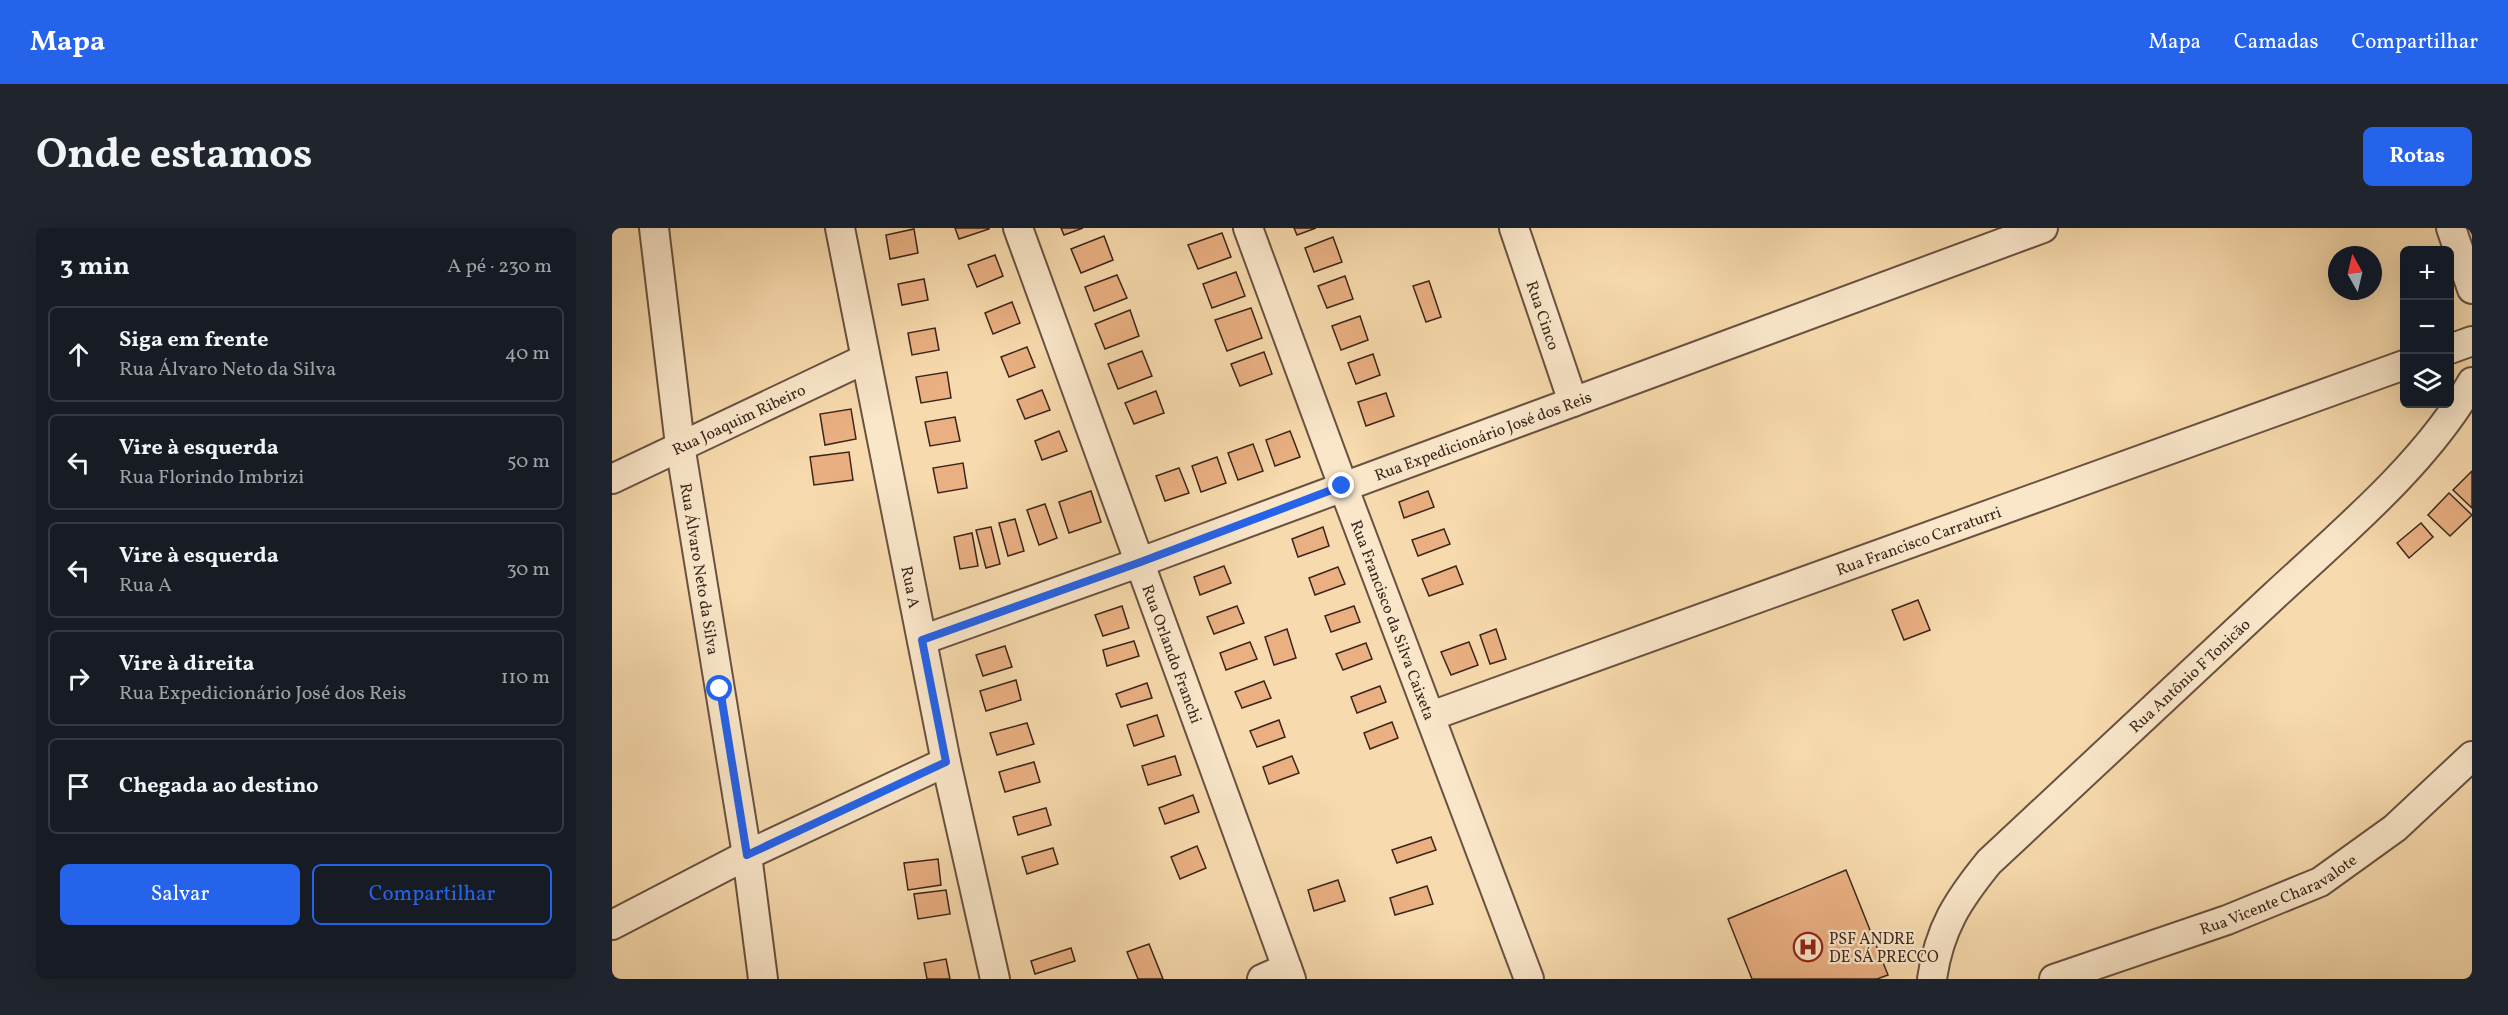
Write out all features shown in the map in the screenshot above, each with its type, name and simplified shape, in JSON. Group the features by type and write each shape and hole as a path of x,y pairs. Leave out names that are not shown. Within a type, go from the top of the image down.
{"street":[{"name":"Rua Álvaro Neto da Silva","path":"654,228 680,445 747,855 763,979"},
{"name":"Rua A","path":"840,228 946,762 995,979"},
{"name":"Rua Orlando Franchi","path":"1018,228 1138,563 1280,975"},
{"name":"Rua Francisco da Silva Caixeta","path":"1248,228 1342,486 1529,979"},
{"name":"Rua Cinco","path":"1514,228 1574,402"},
{"name":"Rua Expedicionário José dos Reis","path":"922,640 1574,402 1984,238 2043,228"},
{"path":"2451,228 2472,289"},
{"path":"2454,348 2472,341"},
{"name":"Rua Joaquim Ribeiro","path":"612,478 865,359"},
{"name":"Rua Francisco Carraturri","path":"1431,716 2400,366"},
{"name":"Rua Antônio F Tonicão","path":"1932,979 1938,943 1949,917 1963,894 1989,862 2324,550 2407,469 2447,422 2472,382"},
{"name":"Rua Vicente Charavalote","path":"2054,979 2227,921 2320,882 2395,828 2472,756"},
{"path":"612,925 747,855 946,762"}],"building":[{"path":"955,228 989,228 989,229 959,239"},
{"path":"1061,228 1083,228 1064,235"},
{"path":"1294,228 1316,228 1297,235"},
{"path":"914,229 918,253 890,259 886,235"},
{"path":"1222,233 1231,257 1198,269 1188,245"},
{"path":"1104,236 1113,260 1081,273 1071,249"},
{"path":"1333,237 1342,262 1314,272 1305,248"},
{"path":"995,255 1003,276 977,287 968,265"},
{"path":"1236,272 1245,296 1212,308 1203,284"},
{"path":"1117,275 1127,298 1094,311 1085,287"},
{"path":"1345,276 1353,299 1327,308 1318,286"},
{"path":"924,279 928,300 902,305 898,284"},
{"path":"1429,281 1441,317 1426,322 1413,286"},
{"path":"1012,302 1020,323 993,334 985,313"},
{"path":"1251,308 1262,338 1227,351 1215,320"},
{"path":"1130,310 1139,336 1105,349 1095,324"},
{"path":"1360,316 1368,340 1341,350 1332,326"},
{"path":"935,328 939,350 912,355 908,333"},
{"path":"1027,347 1035,367 1009,377 1001,357"},
{"path":"1142,351 1152,376 1118,389 1108,364"},
{"path":"1264,352 1272,374 1240,386 1231,364"},
{"path":"1373,354 1380,375 1356,384 1348,363"},
{"path":"947,372 951,398 921,403 916,377"},
{"path":"1042,390 1050,410 1025,419 1017,400"},
{"path":"1156,391 1164,413 1134,424 1125,403"},
{"path":"1386,393 1394,416 1366,426 1358,402"},
{"path":"851,409 856,439 825,445 820,414"},
{"path":"955,417 960,441 930,446 925,422"},
{"path":"1059,431 1067,451 1042,460 1035,441"},
{"path":"1290,431 1300,457 1275,466 1266,440"},
{"path":"1253,444 1263,471 1238,480 1228,453"},
{"path":"849,452 853,480 814,485 810,457"},
{"path":"1217,457 1226,483 1201,492 1192,466"},
{"path":"963,463 967,488 938,493 933,468"},
{"path":"1179,468 1189,493 1165,501 1156,476"},
{"path":"2472,471 2472,508 2453,490"},
{"path":"1091,491 1101,522 1069,533 1059,502"},
{"path":"1428,491 1434,507 1404,518 1399,502"},
{"path":"2449,493 2472,515 2450,536 2428,515"},
{"path":"1045,504 1057,538 1039,545 1027,510"},
{"path":"1015,519 1024,551 1008,556 999,523"},
{"path":"2421,523 2433,537 2409,558 2397,543"},
{"path":"991,527 1000,564 986,568 976,530"},
{"path":"1323,527 1329,546 1298,557 1292,539"},
{"path":"1444,529 1450,544 1418,556 1412,540"},
{"path":"972,533 978,566 960,569 954,537"},
{"path":"1224,566 1231,583 1200,595 1194,577"},
{"path":"1456,566 1463,584 1429,596 1422,579"},
{"path":"1338,567 1345,584 1315,595 1309,578"},
{"path":"1918,600 1930,630 1904,640 1892,610"},
{"path":"1122,606 1129,628 1103,636 1095,615"},
{"path":"1237,606 1244,623 1214,634 1207,617"},
{"path":"1354,606 1360,622 1331,632 1325,616"},
{"path":"1287,629 1296,658 1274,665 1265,637"},
{"path":"1496,629 1506,659 1490,664 1480,635"},
{"path":"1134,641 1139,656 1107,666 1103,650"},
{"path":"1250,642 1257,659 1226,670 1220,653"},
{"path":"1469,642 1478,665 1451,675 1441,652"},
{"path":"1366,643 1372,659 1343,670 1336,654"},
{"path":"1005,646 1012,667 983,676 976,655"},
{"path":"1016,680 1021,700 986,711 980,691"},
{"path":"1264,681 1271,698 1242,708 1235,692"},
{"path":"1147,683 1152,698 1121,707 1116,694"},
{"path":"1380,686 1386,702 1357,713 1351,697"},
{"path":"1157,715 1164,736 1134,746 1127,725"},
{"path":"1279,720 1285,737 1257,747 1250,731"},
{"path":"1392,722 1398,738 1370,749 1364,733"},
{"path":"1027,723 1034,744 997,755 990,733"},
{"path":"1175,756 1181,775 1148,785 1142,766"},
{"path":"1292,756 1299,773 1269,784 1263,767"},
{"path":"1034,762 1040,782 1005,792 999,772"},
{"path":"1193,795 1199,812 1165,824 1159,808"},
{"path":"1046,808 1051,825 1018,835 1013,817"},
{"path":"1431,837 1436,850 1397,863 1392,850"},
{"path":"1197,846 1206,868 1180,879 1171,857"},
{"path":"1053,848 1058,864 1027,874 1022,857"},
{"path":"938,859 941,885 908,890 904,863"},
{"name":"PSF ANDRE DE SÁ PRECCO","path":"1846,870 1888,975 1877,979 1752,979 1728,919"},
{"path":"1338,880 1345,901 1314,911 1308,890"},
{"path":"1427,886 1433,904 1395,915 1390,898"},
{"path":"946,890 950,914 918,919 914,894"},
{"path":"1149,944 1163,979 1138,979 1127,952"},
{"path":"1071,948 1075,961 1035,974 1031,961"},
{"path":"946,959 950,979 927,979 924,963"}],"place":[{"name":"PSF ANDRE DE SÁ PRECCO","path":"1808,947"}],"route":[{"path":"720,689 747,855 946,762 922,640 1138,563 1342,486"}]}
